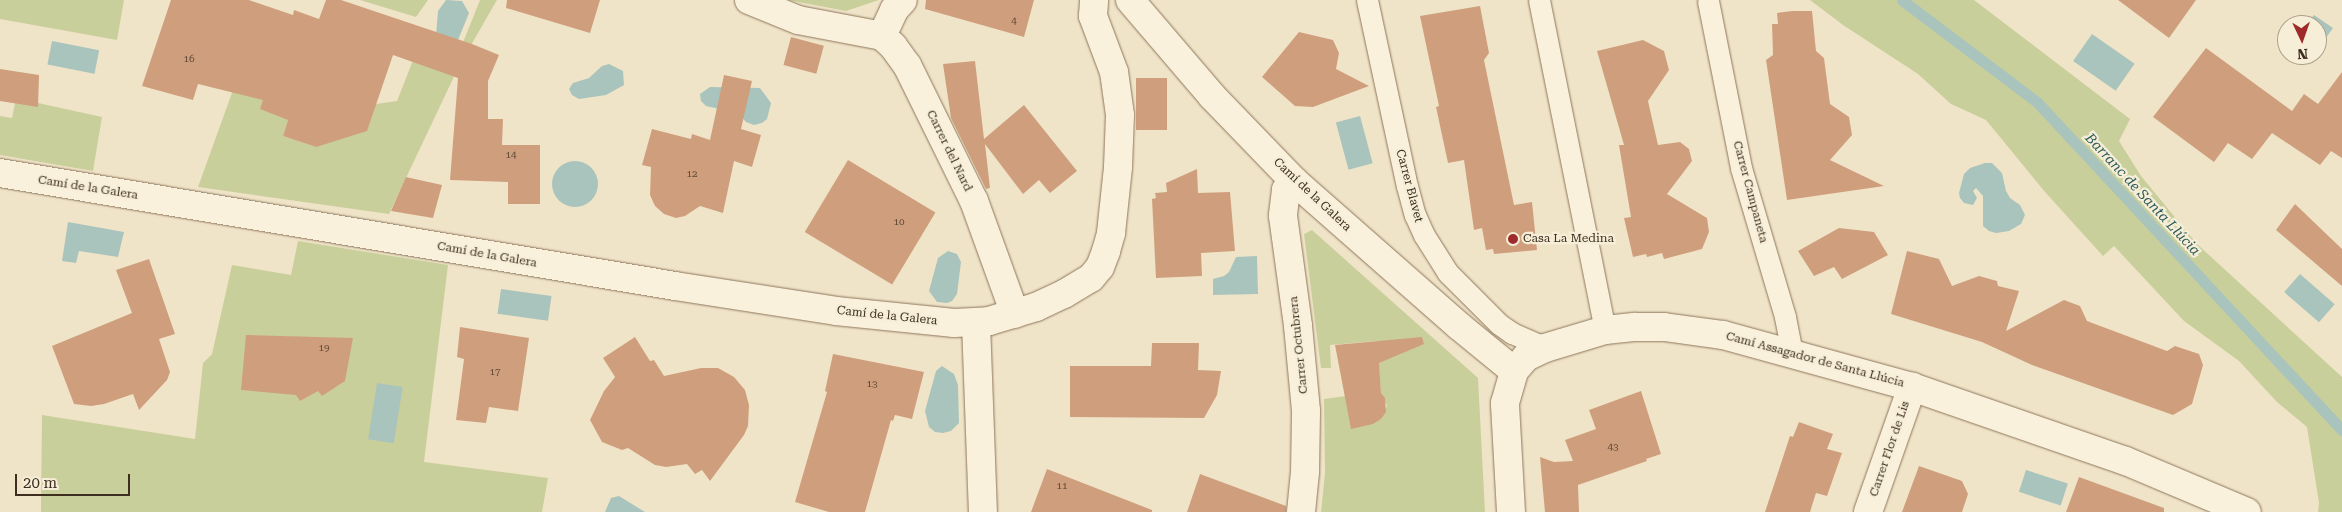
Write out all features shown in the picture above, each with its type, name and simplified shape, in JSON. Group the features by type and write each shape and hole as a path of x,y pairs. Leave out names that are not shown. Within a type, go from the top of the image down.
{"street":[{"path":"749,0 798,20 882,36 894,10 903,0"},
{"name":"Camí de la Galera","path":"0,173 675,286 894,319 976,323 1015,314 1081,285 1100,267 1106,251 1111,233 1118,167 1120,115 1114,72 1093,16 1094,0"},
{"name":"Camí de la Galera","path":"1130,0 1212,96 1294,181 1459,326 1514,371"},
{"name":"Carrer del Nard","path":"882,36 893,46 907,66 974,201 1015,314"},
{"name":"Carrer Octubrera","path":"1294,181 1286,190 1283,216 1298,326 1306,411 1306,472 1300,512"},
{"path":"976,323 983,512"},
{"name":"Camí Assagador de Santa Llúcia","path":"1514,371 1526,358 1545,348 1605,330 1636,327 1690,330 1723,335 1912,387 2126,460 2247,512"},
{"path":"1511,512 1505,403 1514,371"},
{"name":"Carrer Flor de Lis","path":"1868,512 1912,387"}],"lane":[{"name":"Carrer Blavet","path":"1367,0 1407,186 1415,215 1424,235 1448,273 1485,312 1512,333 1545,348"},
{"path":"1539,0 1605,330"},
{"name":"Carrer Campaneta","path":"1708,1 1741,168 1785,317 1792,353"}],"green space":[{"path":"0,0 124,0 117,40 0,19"},
{"path":"360,0 428,0 416,17"},
{"path":"480,0 497,0 459,66 389,214 198,187 255,29 288,120 283,136 316,147 376,104 397,101 419,45 458,55"},
{"path":"788,0 879,0 846,11"},
{"path":"1810,0 1974,0 2130,119 2119,141 2141,176 2197,244 2342,377 2342,512 2318,512 2319,503 2307,427 2277,402 2239,361 2184,321 2114,246 2103,256 2045,192 1986,120 1951,104 1918,74 1843,25"},
{"path":"15,103 38,103 102,117 93,171 0,155 0,116 12,118"},
{"path":"1312,230 1478,378 1485,512 1321,512 1325,473 1324,399 1346,396 1373,423 1381,419 1387,406 1381,393 1377,341 1330,345 1331,368 1321,368 1304,234"},
{"path":"298,241 448,265 424,462 548,478 542,512 41,512 42,415 195,439 203,363 212,354 232,265 291,275"}],"water":[{"path":"446,0 462,1 469,13 454,50 435,48 438,11"},
{"path":"2327,24 2333,28 2327,36"},
{"path":"2092,34 2135,64 2116,91 2073,61"},
{"path":"52,41 99,50 95,74 47,65"},
{"path":"609,64 623,71 624,85 606,95 579,99 572,95 569,89 573,83 589,78 602,66"},
{"path":"710,87 760,88 771,103 767,119 762,123 754,125 746,122 738,113 706,106 701,101 700,94"},
{"path":"1360,116 1373,163 1349,170 1336,122"},
{"path":"575,161 588,165 594,171 598,184 594,197 588,203 575,207 562,203 556,197 552,184 556,171 562,165"},
{"path":"1985,163 1992,163 2002,173 2006,191 2010,198 2020,205 2025,215 2021,224 2009,231 1996,233 1989,231 1983,226 1983,196 1976,188 1973,191 1977,198 1973,205 1964,203 1960,198 1959,193 1964,174 1970,168"},
{"path":"68,222 124,232 118,257 79,251 76,263 62,261"},
{"path":"948,251 957,254 961,262 957,294 952,301 947,303 937,302 929,291 938,258"},
{"path":"1257,256 1258,294 1213,295 1213,279 1224,276 1229,272 1236,257"},
{"path":"2300,274 2335,304 2319,322 2284,292"},
{"path":"501,289 552,296 548,321 498,314"},
{"path":"942,366 954,374 958,385 959,423 951,431 943,433 935,432 929,427 925,411 936,371"},
{"path":"377,383 403,387 394,443 368,439"},
{"path":"2026,470 2068,484 2061,505 2019,492"},
{"path":"619,496 645,512 605,512 611,498"}],"building":[{"path":"171,0 249,0 293,15 294,10 319,19 326,0 341,0 472,44 499,55 488,81 488,119 503,119 502,145 540,145 540,204 508,204 508,182 450,180 458,78 393,55 367,131 316,147 283,136 288,120 260,109 263,100 198,84 193,100 142,86"},
{"path":"507,0 600,0 590,33 506,8"},
{"path":"926,0 1034,0 1024,37 925,9"},
{"path":"2118,0 2196,0 2169,38"},
{"path":"1480,6 1489,53 1484,60 1514,205 1532,202 1537,250 1494,254 1493,249 1486,250 1482,228 1474,230 1464,160 1448,163 1436,107 1439,106 1420,16"},
{"path":"1812,11 1816,51 1824,58 1830,104 1849,117 1852,135 1830,160 1884,186 1787,200 1766,60 1773,55 1772,24 1778,24 1777,13"},
{"path":"1299,32 1333,40 1339,53 1336,69 1369,86 1313,107 1295,106 1262,77"},
{"path":"791,37 824,46 816,74 783,65"},
{"path":"1643,40 1664,51 1669,70 1648,101 1658,145 1680,142 1689,149 1692,161 1667,194 1707,218 1709,232 1702,249 1664,259 1662,253 1647,257 1646,254 1633,257 1624,218 1631,217 1619,145 1624,145 1597,51"},
{"path":"2206,48 2292,111 2304,94 2318,104 2342,72 2342,158 2331,151 2320,165 2272,133 2252,159 2228,143 2214,162 2153,117"},
{"path":"975,61 984,139 1024,105 1077,171 1050,193 1039,180 1023,194 985,144 990,188 986,189 951,118 943,64"},
{"path":"0,69 39,75 38,107 0,101"},
{"path":"724,75 752,81 741,129 761,135 752,167 734,161 723,213 700,206 685,216 676,218 664,214 655,206 650,195 651,167 642,165 652,129 691,139 692,134 710,140"},
{"path":"1136,78 1167,78 1167,130 1136,130"},
{"path":"848,160 935,213 892,285 805,232"},
{"path":"1197,169 1198,193 1230,192 1235,251 1201,253 1202,276 1156,278 1152,199 1156,198 1155,193 1167,192 1166,183"},
{"path":"406,177 442,185 433,218 391,211"},
{"path":"2295,204 2342,249 2342,286 2276,230"},
{"path":"1839,228 1874,232 1888,255 1842,279 1834,267 1814,276 1798,251"},
{"path":"1907,251 1939,259 1952,286 1979,276 1997,281 1998,286 2019,291 2006,331 2064,300 2080,306 2087,321 2167,351 2175,346 2199,354 2203,365 2192,404 2173,415 2032,365 1982,342 1891,314"},
{"path":"149,259 175,334 159,339 170,372 167,380 139,410 133,394 104,404 91,406 74,404 52,346 132,313 116,270"},
{"path":"460,327 529,338 518,411 489,407 486,423 456,420 464,359 457,357"},
{"path":"246,335 353,338 345,381 322,396 318,391 300,401 296,395 241,390"},
{"path":"635,337 650,361 654,360 664,376 701,368 718,368 734,377 745,390 749,405 748,426 744,435 710,481 702,470 695,474 687,464 666,467 655,465 628,448 622,450 602,442 590,420 604,391 615,377 603,358"},
{"path":"1422,337 1424,344 1379,363 1381,393 1385,398 1386,412 1381,419 1373,424 1351,429 1335,345"},
{"path":"1152,343 1199,343 1198,370 1221,371 1217,395 1204,418 1070,417 1070,366 1151,366"},
{"path":"833,354 924,372 912,419 895,415 893,421 891,420 865,512 829,512 795,502 827,392 825,391"},
{"path":"1641,391 1661,454 1646,459 1647,461 1578,485 1579,512 1545,512 1540,457 1554,462 1573,461 1565,440 1596,429 1589,410"},
{"path":"1799,422 1833,434 1827,449 1842,453 1827,496 1816,493 1810,512 1765,512 1790,436 1793,437"},
{"path":"1919,466 1962,481 1968,494 1962,512 1902,512"},
{"path":"1047,469 1152,510 1152,512 1031,512"},
{"path":"1200,474 1286,506 1286,512 1187,512"},
{"path":"2079,477 2164,508 2164,512 2066,512"}],"waterway":[{"name":"Barranc de Santa Llúcia","path":"1902,0 2037,102 2342,430"}],"place":[{"name":"Casa La Medina","path":"1513,239"}]}
